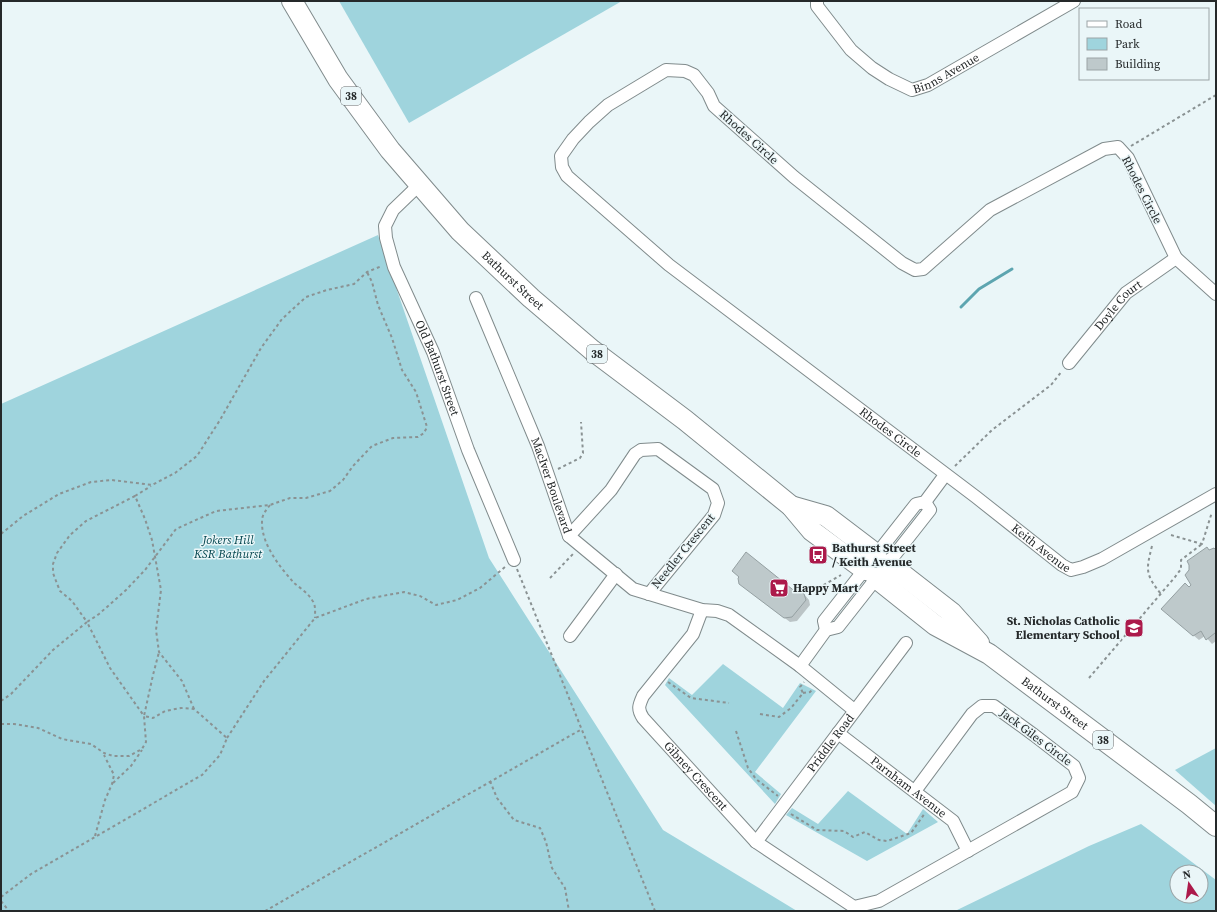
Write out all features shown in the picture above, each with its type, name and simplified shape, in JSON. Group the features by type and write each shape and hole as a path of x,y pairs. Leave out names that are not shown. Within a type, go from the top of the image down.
{"main road":[{"name":"Bathurst Street","path":"292,1 338,79 390,150 460,231 531,298 592,350 685,420 791,506 826,516 876,567 952,613 989,654 1216,826"}],"street":[{"name":"Binns Avenue","path":"817,1 817,6 851,50 872,68 889,79 912,90 928,85 1074,1"},
{"name":"Rhodes Circle","path":"945,475 669,265 567,176 562,167 561,156 573,139 589,122 608,105 666,70 685,71 694,75 708,93 714,106 794,177 902,263 915,270 923,269 990,210 1104,149 1118,147 1128,158 1176,258 1216,294"},
{"name":"Old Bathurst Street","path":"419,185 393,210 385,226 386,238 393,262 433,352 468,450 514,560"},
{"name":"Doyle Court","path":"1069,362 1126,293 1176,258"},
{"name":"MacIver Boulevard","path":"476,298 548,474 569,536 633,589 702,610 729,615 800,666 854,710"},
{"name":"Needler Crescent","path":"569,536 611,490 635,454 641,450 658,449 713,489 718,502 714,514 649,594"},
{"name":"Keith Avenue","path":"945,475 1062,565 1071,570 1083,568 1102,559 1216,494"},
{"path":"800,666 826,630 824,621 876,567 916,504 925,502 945,475"},
{"path":"570,636 616,574"},
{"name":"Gibney Crescent","path":"702,610 693,634 643,696 639,705 639,711 643,718 756,842 854,909 879,901 968,851"},
{"name":"Priddle Road","path":"756,842 854,710 906,644"},
{"name":"Jack Giles Circle","path":"915,790 972,714 982,706 994,706 1074,766 1078,778 1072,792 968,851"},
{"name":"Parnham Avenue","path":"838,733 915,790 953,821 968,851"}],"path":[{"path":"1122,152 1216,95"},
{"path":"194,709 181,708 171,710 152,718 144,716 110,668 87,622 72,601 60,590 53,573 53,564 57,553 70,536 86,521 135,496 175,473 197,456 220,420 261,348 282,319 306,297 327,290 354,284 367,272 393,262"},
{"path":"1,701 11,694 53,650 117,599 145,570 176,529 216,512 270,505 290,498 306,498 330,491 343,480 353,466 372,446 393,438 418,437 424,433 427,428 416,392 402,370 392,338 378,305 372,282 367,272"},
{"path":"955,466 992,430 1051,385 1069,362"},
{"path":"548,474 580,458 583,454 581,422"},
{"path":"1,534 23,516 59,494 91,482 112,480 152,485"},
{"path":"112,784 131,766 146,742 144,716 152,675 159,652 156,630 161,590 150,533 135,496"},
{"path":"270,505 265,512 262,521 267,544 284,570 312,600 315,608 315,618"},
{"path":"1088,678 1181,569 1181,560 1202,544 1212,512"},
{"path":"1171,534 1202,544"},
{"path":"550,578 582,546"},
{"path":"1152,546 1148,563 1148,574 1152,583 1161,594"},
{"path":"1,897 31,874 202,775 220,755 227,738 264,680 315,618 366,599 404,592 420,596 436,605 457,600 480,588 514,560 655,911"},
{"path":"813,590 841,575"},
{"path":"159,652 182,681 194,709 227,738"},
{"path":"760,714 779,717 790,708 803,692 800,688 810,674"},
{"path":"659,676 691,698 729,703"},
{"path":"1,724 14,724 38,728 62,739 91,744 104,754 114,775 95,836"},
{"path":"265,911 582,729"},
{"path":"736,731 748,768 756,779 783,805 817,830 844,831 853,837 866,832 879,840 886,841 911,833 931,804"},
{"path":"104,754 112,756 129,756 142,749"},
{"path":"490,781 497,798 514,820 540,828 546,842 552,868 565,888 569,911"},
{"path":"1,901 8,911"}],"green space":[{"path":"339,1 622,1 409,123"},
{"name":"Jokers Hill KSR Bathurst","path":"378,235 489,558 663,830 797,911 1,911 1,404"},
{"path":"723,664 783,708 800,683 816,691 755,772 781,794 775,804 665,685 669,678 692,695"},
{"path":"1216,748 1216,806 1175,770"},
{"path":"848,791 907,834 923,809 938,822 867,861 786,815 792,808 818,824"},
{"path":"1141,824 1195,864 1169,864 1169,904 1209,904 1209,875 1216,880 1216,911 955,911 1089,846"}],"building":[{"path":"1207,547 1209,550 1216,547 1216,635 1215,633 1206,640 1201,631 1193,636 1161,609 1185,583 1189,587 1191,585 1185,575 1189,570 1187,561"},
{"path":"746,552 797,593 799,590 804,594 806,600 792,617 784,618 739,584 739,577 732,571"}],"waterway":[{"path":"961,307 979,289 1012,269"}],"place":[{"name":"Bathurst Street / Keith Avenue","path":"818,555"},
{"name":"Happy Mart","path":"779,588"},
{"name":"St. Nicholas Catholic Elementary School","path":"1134,628"}]}
